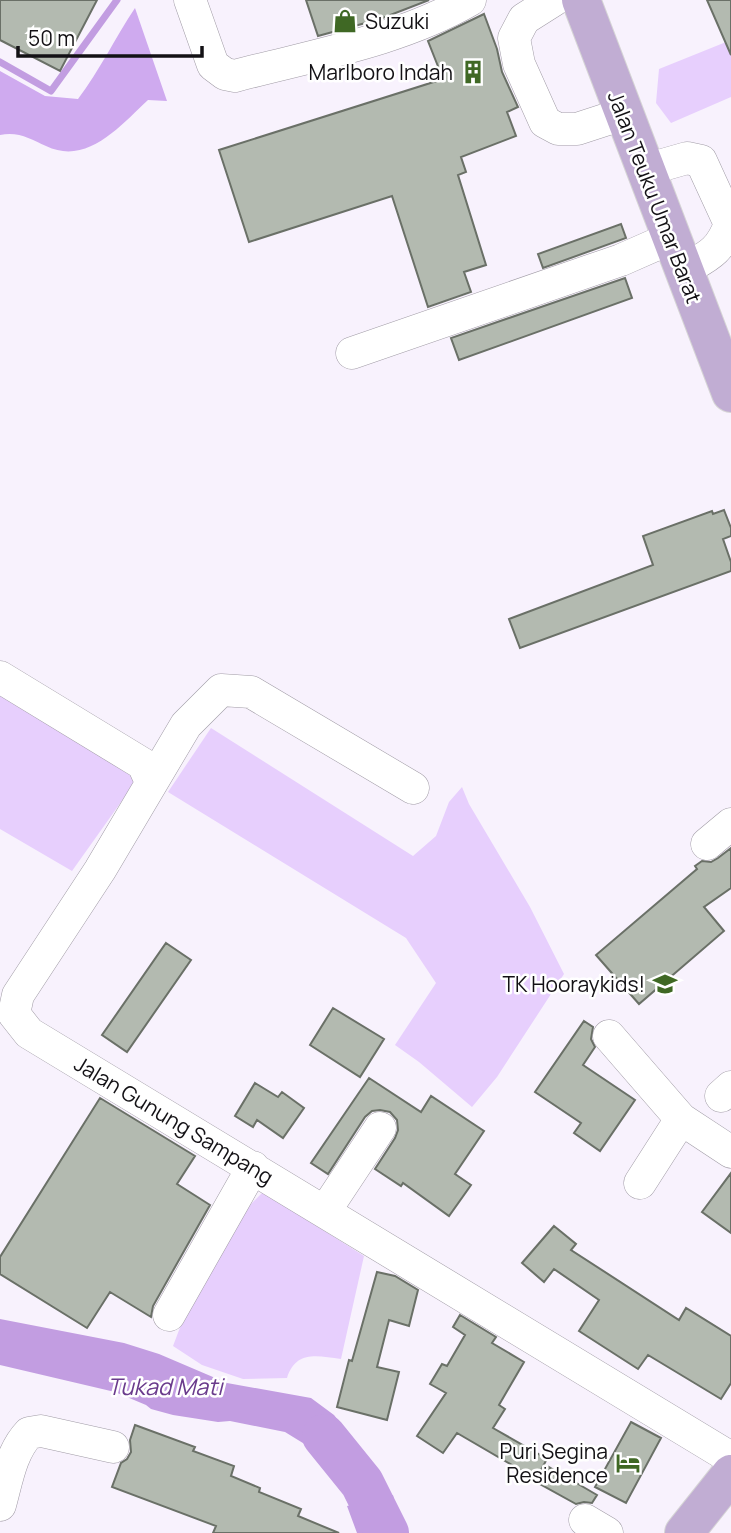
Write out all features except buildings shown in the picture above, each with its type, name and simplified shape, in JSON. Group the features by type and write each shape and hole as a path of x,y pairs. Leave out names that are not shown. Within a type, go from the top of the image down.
{"main road":[{"name":"Jalan Teuku Umar Barat","path":"581,0 731,393"},
{"path":"684,1533 731,1474"}],"street":[{"path":"190,0 214,65 225,74 234,76 398,33 442,16 470,0"},
{"path":"554,0 524,19 514,38 519,64 545,122 558,129 577,129 623,114"},
{"path":"352,353 621,260 714,253 724,241 730,225 701,161 687,158 645,170"},
{"path":"0,677 143,764 150,782"},
{"name":"Jalan Gunung Sampang","path":"413,788 251,692 221,690 186,725 100,870 7,1010 29,1033 731,1458"},
{"path":"707,844 731,824"},
{"path":"609,1036 681,1119 731,1152"},
{"path":"640,1183 681,1119"},
{"path":"325,1212 380,1128"},
{"path":"169,1315 253,1167"},
{"path":"0,1505 15,1455 29,1433 41,1431 113,1447"}],"shaded area":[{"path":"135,8 167,101 148,100 102,140 75,151 61,151 19,135 0,135 0,71 45,96 78,99"},
{"path":"731,40 731,97 671,123 656,103 659,69"},
{"path":"0,686 134,769 136,781 72,871 0,829"},
{"path":"211,728 413,856 436,836 449,802 462,787 469,804 530,907 564,974 497,1077 472,1107 395,1045 436,983 406,938 168,792"},
{"path":"263,1192 364,1256 341,1359 308,1357 296,1363 287,1378 243,1379 202,1365 173,1346 195,1288 240,1215"}],"water":[{"name":"Tukad Mati","path":"0,1319 124,1343 159,1354 227,1383 311,1398 334,1415 382,1477 340,1490 324,1456 285,1432 230,1421 218,1422 173,1415 151,1409 115,1392 0,1365"},
{"path":"393,1495 401,1533 357,1533 347,1506"}],"waterway":[{"path":"0,62 51,91 117,0"},
{"path":"324,1436 362,1483 387,1533"}],"place":[{"name":"Suzuki","path":"345,21"},
{"name":"Marlboro Indah","path":"473,72"},
{"name":"TK Hooraykids!","path":"665,984"},
{"name":"Puri Segina Residence","path":"628,1463"}]}
